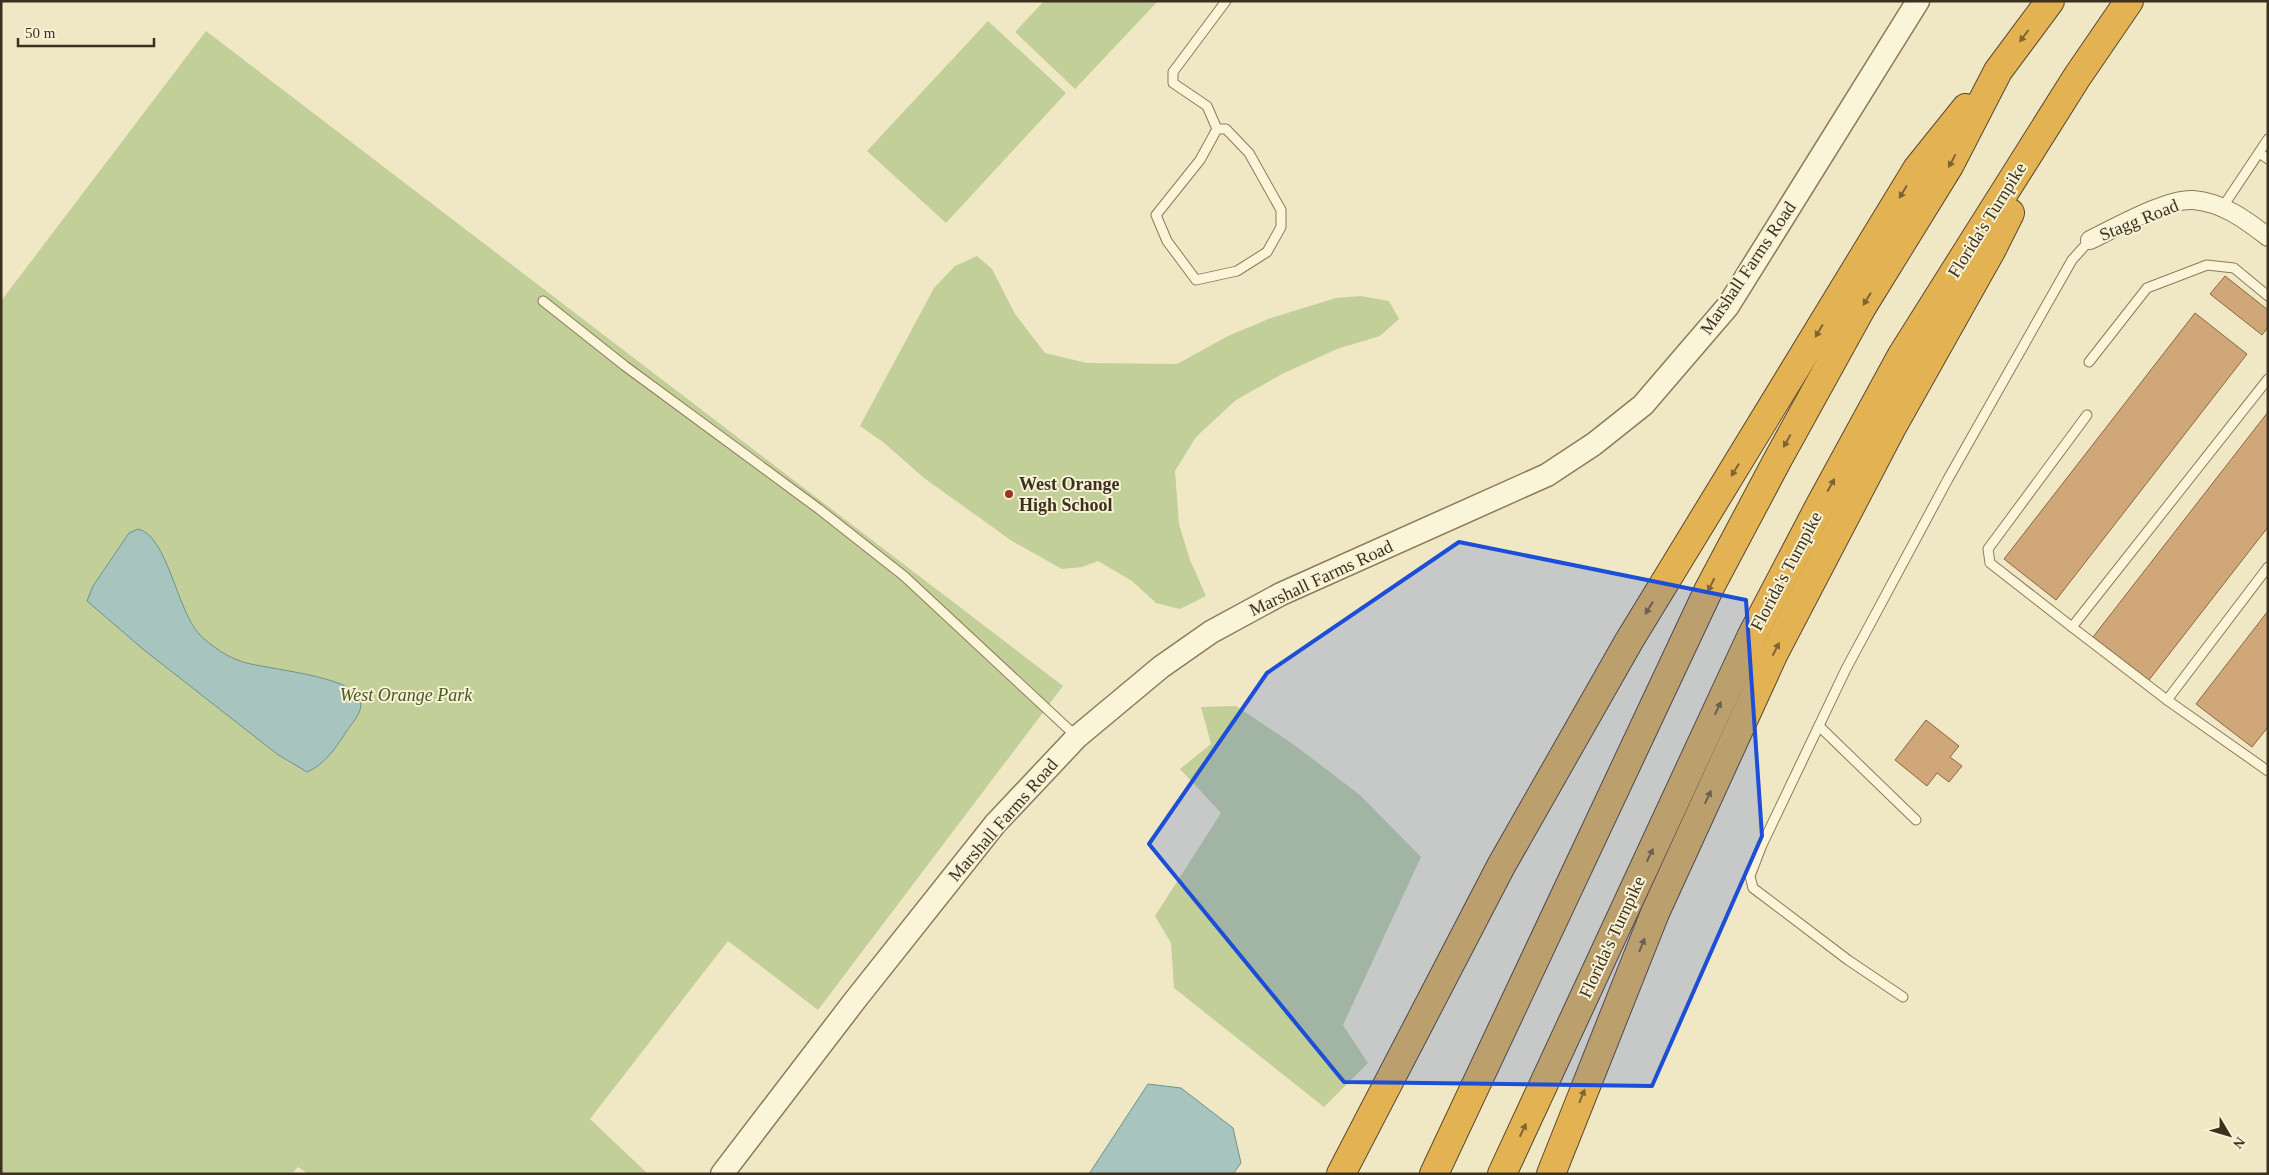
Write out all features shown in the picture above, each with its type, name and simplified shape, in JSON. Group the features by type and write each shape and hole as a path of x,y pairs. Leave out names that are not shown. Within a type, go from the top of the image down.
{"highway":[{"path":"1341,1174 1502,866 1629,641 1918,168 1998,71 2050,1"},
{"name":"Florida's Turnpike","path":"1502,1174 1751,637 1819,507 1902,355 2077,77 2129,1"},
{"path":"1434,1174 1709,589 1862,307 1949,166 1998,71"},
{"path":"1551,1174 1654,913 1774,653 1891,429 1991,251 2077,77"},
{"path":"1335,1174 1382,1098"}],"street":[{"name":"Marshall Farms Road","path":"722,1174 856,999 995,824 1078,737 1161,667 1211,632 1280,594 1547,475 1594,444 1643,404 1728,306 1918,1"},
{"name":"Stagg Road","path":"2090,240 2173,202 2193,200 2236,214 2268,237"}],"lane":[{"path":"1217,129 1207,106 1173,83 1173,72 1226,1"},
{"path":"1217,129 1226,129 1249,153 1281,210 1281,227 1268,252 1237,271 1196,280 1167,241 1156,215 1200,160 1217,129"},
{"path":"2222,208 2268,139"},
{"path":"2259,152 2268,159"},
{"path":"1903,996 1848,960 1753,888 1750,876 1762,846 1846,668 1948,480 2067,268 2090,240"},
{"path":"2089,362 2147,288 2207,265 2234,268 2268,296"},
{"path":"543,301 625,366 819,509 904,576 1078,737"},
{"path":"2072,627 2268,379"},
{"path":"2087,414 1988,549 1990,563 2167,700 2268,771"},
{"path":"2167,700 2268,567"},
{"path":"1819,726 1916,820"}],"highlighted area":[{"path":"1459,542 1746,600 1762,836 1652,1086 1344,1082 1149,844 1267,673"}],"green space":[{"path":"1044,1 1158,1 1075,89 1015,32"},
{"path":"988,21 1066,93 946,223 867,151"},
{"name":"West Orange Park","path":"206,31 1063,686 818,1010 728,941 590,1119 648,1174 308,1174 298,1167 292,1174 1,1174 1,301"},
{"path":"977,256 992,269 1015,314 1045,353 1087,363 1177,364 1228,336 1271,318 1336,298 1361,296 1389,301 1399,319 1380,336 1337,349 1282,374 1236,400 1196,437 1175,471 1179,524 1190,560 1206,596 1180,609 1156,603 1132,581 1098,561 1082,567 1062,569 1012,541 924,478 883,442 860,426 934,288 955,266"},
{"path":"1236,706 1293,744 1360,795 1421,857 1343,1025 1368,1063 1324,1107 1174,988 1171,943 1155,916 1221,813 1180,769 1211,744 1201,707"}],"water":[{"path":"138,529 148,534 157,545 191,623 199,634 214,647 243,662 307,674 342,684 354,691 360,699 360,711 355,719 335,748 314,769 307,772 277,754 144,650 87,601 93,586 129,533"},
{"path":"1148,1084 1181,1088 1233,1128 1241,1163 1233,1174 1089,1174"}],"building":[{"path":"2225,276 2268,310 2268,327 2262,335 2210,294"},
{"path":"2195,313 2247,354 2056,600 2004,559"},
{"path":"2268,412 2268,527 2149,680 2093,637"},
{"path":"2268,611 2268,727 2252,747 2196,704"},
{"path":"1926,720 1959,746 1950,757 1962,766 1949,782 1937,773 1927,786 1895,760"}],"place":[{"name":"West Orange High School","path":"1009,494"}]}
